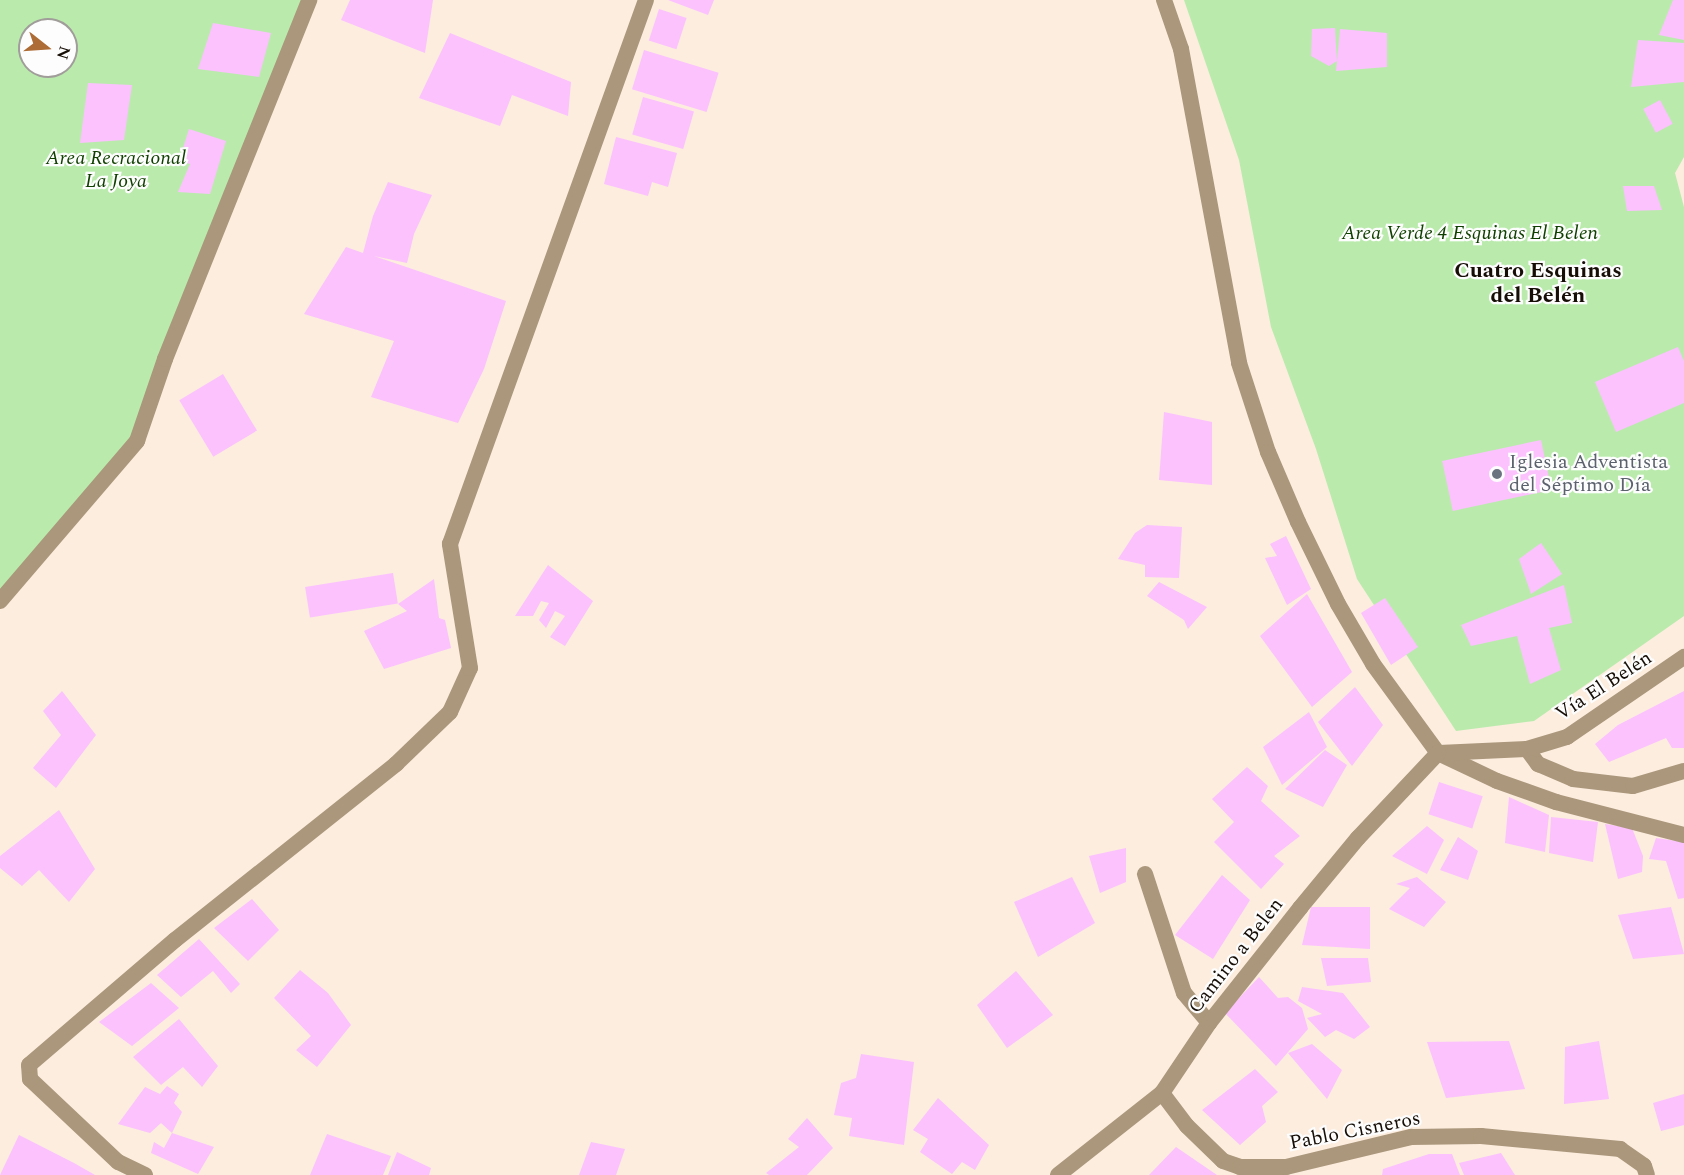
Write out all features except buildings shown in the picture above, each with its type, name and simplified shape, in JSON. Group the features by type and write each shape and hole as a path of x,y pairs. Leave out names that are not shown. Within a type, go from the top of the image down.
{"street":[{"path":"0,601 137,441 165,359 309,0"},
{"path":"145,1175 118,1162 30,1079 29,1065 176,939 396,764 450,712 470,668 450,544 646,0"},
{"path":"1164,0 1181,49 1239,363 1268,452 1338,604 1373,664 1438,753 1497,781 1556,802 1684,835"},
{"name":"Vía El Belén","path":"1438,753 1527,749 1567,737 1684,657"},
{"path":"1527,749 1538,764 1573,779 1633,786 1684,771"},
{"name":"Camino a Belen","path":"1058,1175 1162,1093 1209,1023 1358,838 1438,753"},
{"path":"1145,874 1184,993 1209,1023"},
{"name":"Pablo Cisneros","path":"1162,1093 1187,1126 1223,1161 1240,1167 1286,1167 1411,1137 1481,1136 1620,1149 1644,1166 1647,1175"}],"green space":[{"name":"Area Recracional La Joya","path":"0,0 303,0 137,441 0,593"},
{"name":"Area Verde 4 Esquinas El Belen","path":"1184,0 1684,0 1684,157 1675,173 1684,207 1684,616 1534,721 1456,731 1357,579 1316,449 1271,327 1239,160"}],"place":[{"name":"Iglesia Adventista del Séptimo Día","path":"1497,474"}],"district":[{"name":"Cuatro Esquinas del Belén","path":"1538,282"}]}
